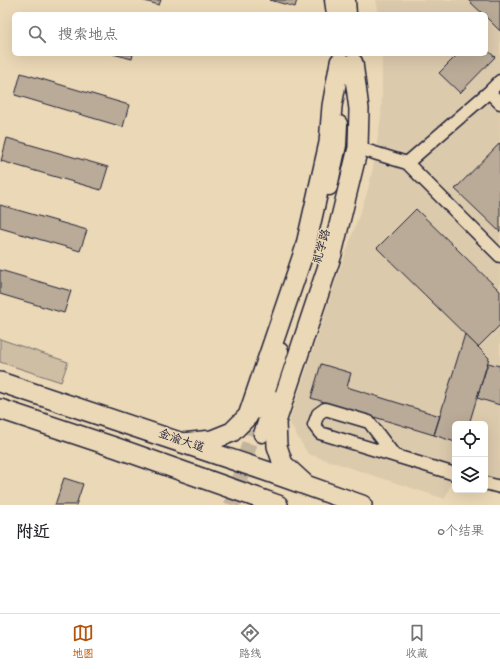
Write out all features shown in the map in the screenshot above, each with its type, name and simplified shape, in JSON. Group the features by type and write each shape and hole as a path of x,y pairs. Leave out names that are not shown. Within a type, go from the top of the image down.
{"highway":[{"path":"306,485 284,464 277,446 276,422 332,254 358,148 359,109 346,58"},
{"path":"182,443 212,440 232,432 248,416 305,249 329,143 332,106 346,58"},
{"name":"金渝大道","path":"0,382 362,505"},
{"path":"0,409 118,448 278,505"}],"main road":[{"path":"333,0 335,12"},
{"path":"347,0 348,12"},
{"name":"礼学路","path":"258,433 325,244 349,147 346,58"}],"street":[{"path":"407,163 500,81"},
{"path":"489,92 500,103"},
{"path":"358,148 407,163 500,256"},
{"path":"394,455 369,422 324,409 318,414 314,425 320,433 452,473"},
{"path":"488,484 500,487"}],"shaded area":[{"path":"376,0 500,0 500,494 488,490 488,421 452,421 452,479 445,499 308,454 289,422 333,289 367,193 373,168 381,117 382,56 488,56 488,12 379,12"},
{"path":"0,339 68,362 61,382 0,362"}],"building":[{"path":"141,0 161,0 159,5"},
{"path":"270,0 297,0 295,7"},
{"path":"468,0 500,0 500,31 488,19 488,12 481,12"},
{"path":"488,51 495,57 460,93 439,73 456,56 488,56"},
{"path":"121,56 133,56 132,59"},
{"path":"21,73 129,105 123,127 15,95"},
{"path":"7,138 108,167 101,190 1,161"},
{"path":"500,143 500,232 455,189"},
{"path":"0,205 87,230 80,251 0,228"},
{"path":"416,209 500,291 500,325 478,347 377,248"},
{"path":"0,270 71,291 64,313 0,294"},
{"path":"465,334 489,358 470,421 452,421 452,441 434,435"},
{"path":"488,363 500,366 500,405 477,398"},
{"path":"321,364 351,373 347,387 440,416 434,435 311,398"},
{"path":"64,478 83,484 76,505 55,505"}],"tunnel":[{"path":"232,505 253,431"}]}
